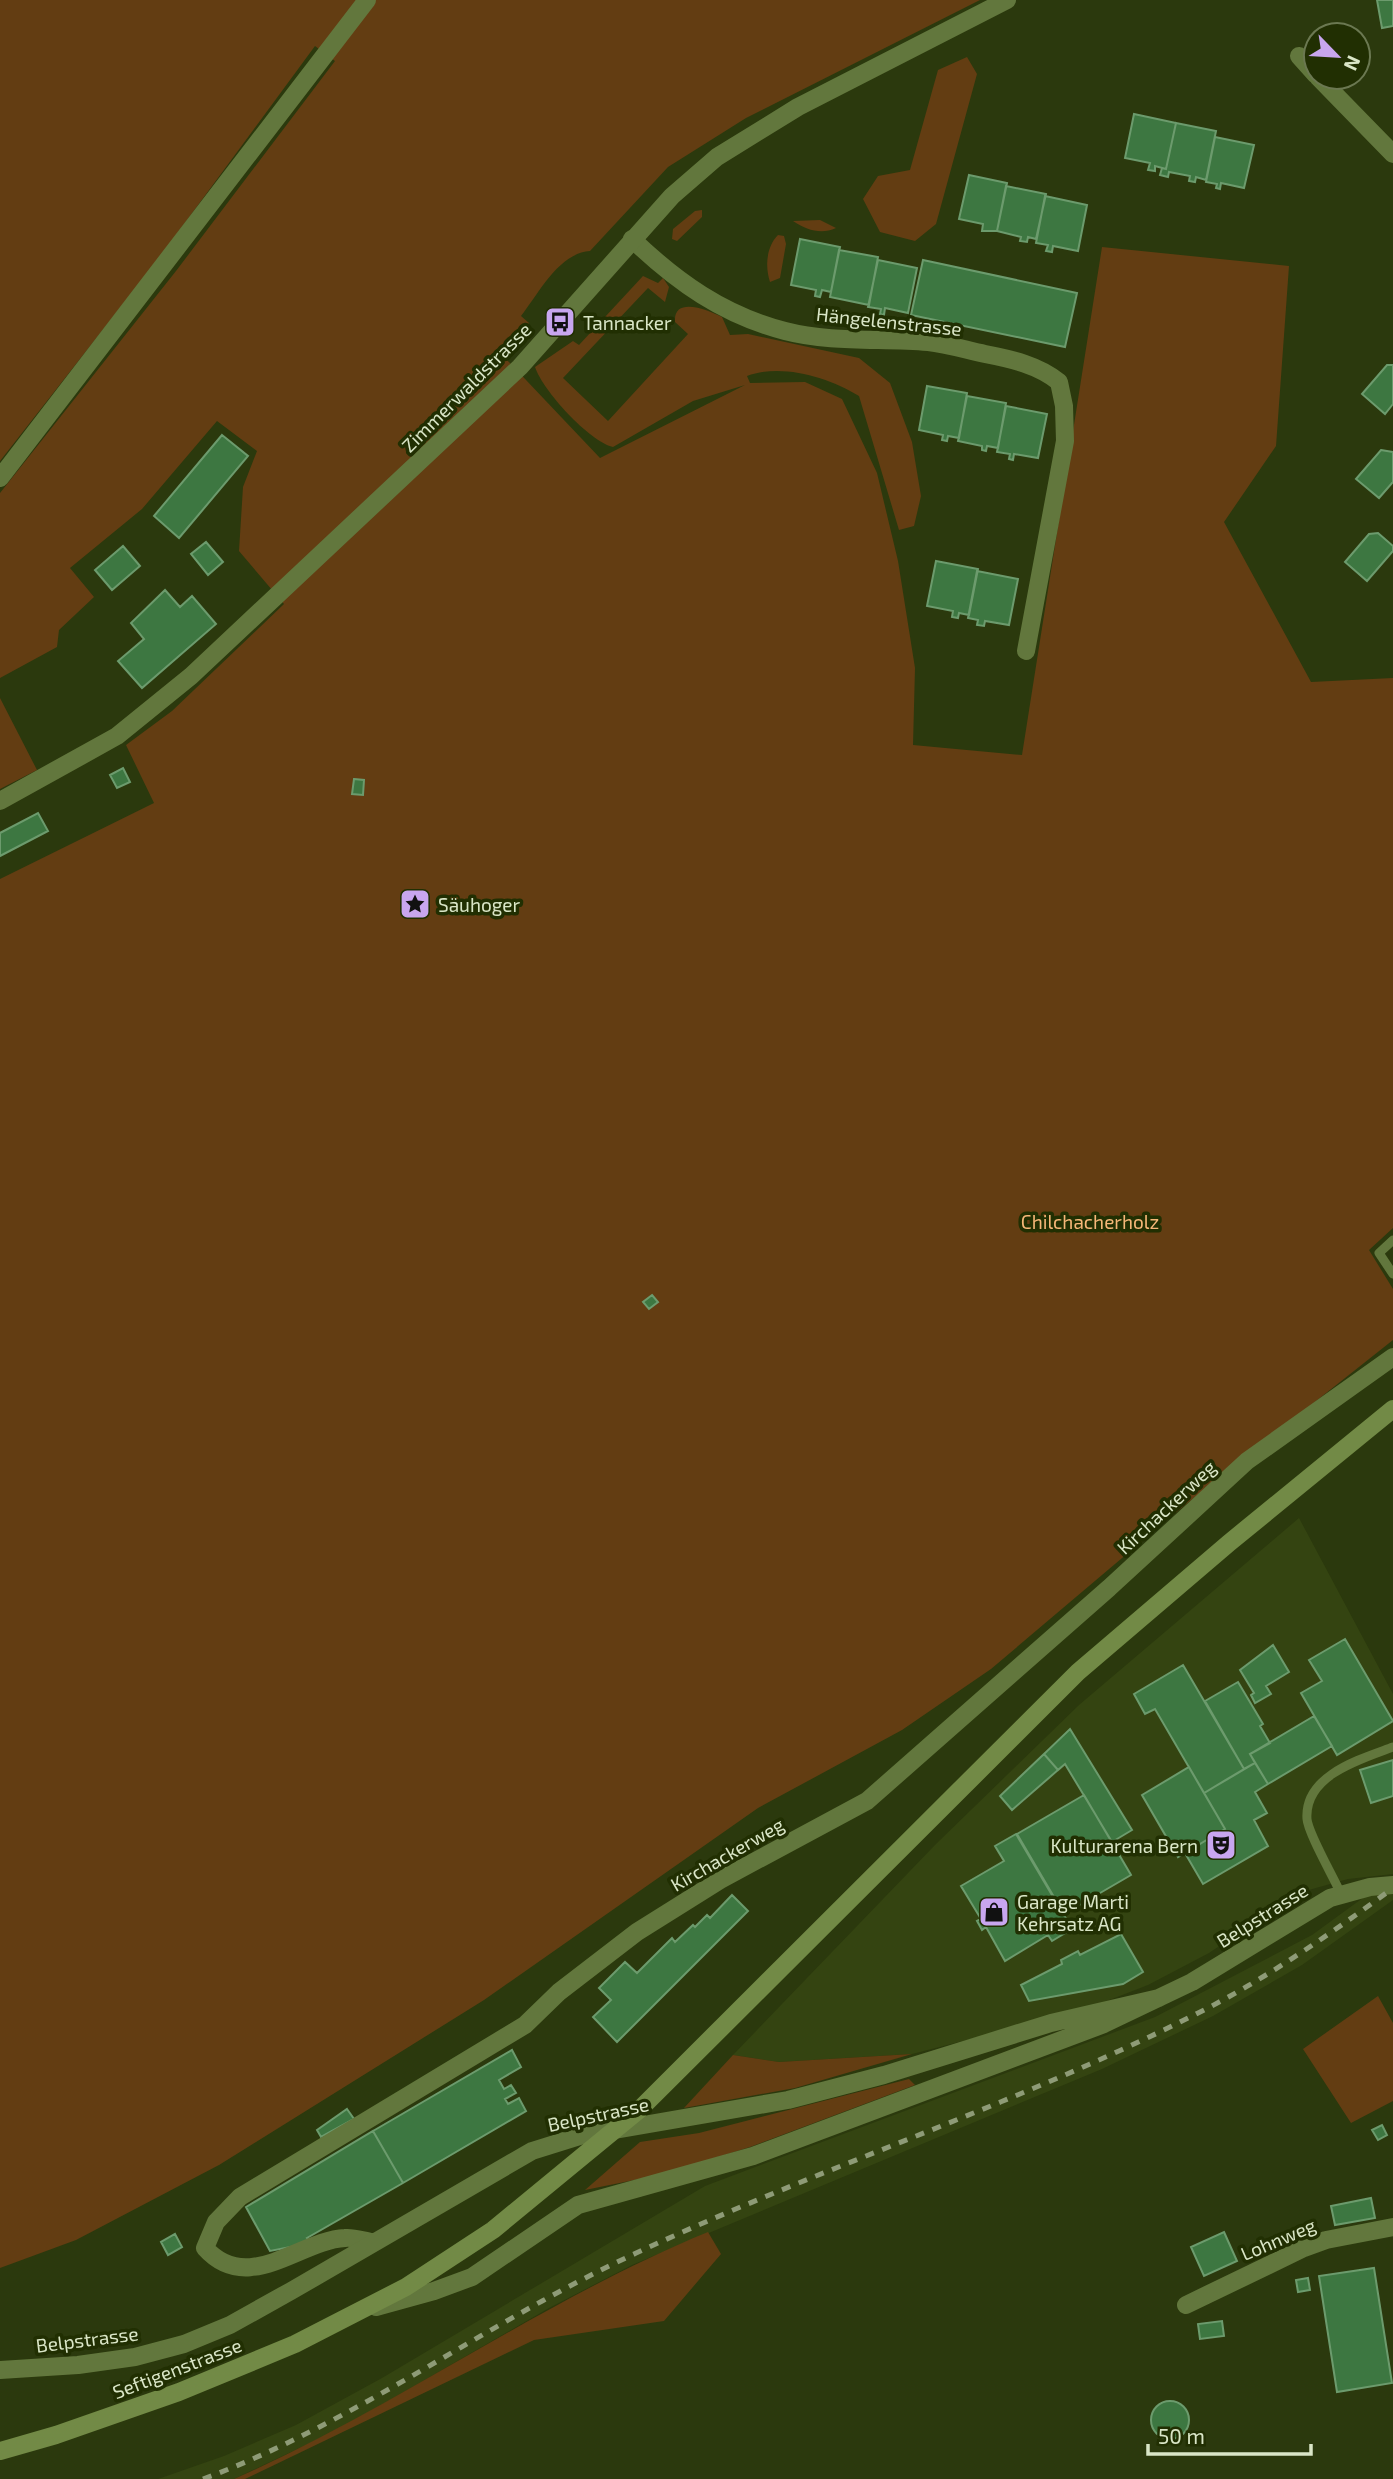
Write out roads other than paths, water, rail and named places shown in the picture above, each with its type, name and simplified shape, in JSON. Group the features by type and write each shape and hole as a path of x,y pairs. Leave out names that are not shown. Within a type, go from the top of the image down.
{"main road":[{"name":"Seftigenstrasse","path":"0,2451 56,2435 180,2392 295,2344 407,2287 493,2230 630,2118 1078,1672 1260,1517 1393,1409"}],"street":[{"path":"0,478 367,0"},
{"name":"Zimmerwaldstrasse","path":"0,801 117,736 191,676 520,367 672,196 717,157 799,107 1007,0"},
{"path":"1299,56 1302,59"},
{"path":"1332,91 1393,154"},
{"name":"Hängelenstrasse","path":"632,239 692,291 749,320 787,332 851,340 929,342 1014,360 1059,382 1064,406 1065,441 1026,651"},
{"name":"Kirchackerweg","path":"372,2242 345,2238 253,2269 215,2260 205,2248 216,2222 240,2197 526,2025 559,1992 637,1932 720,1880 867,1801 1060,1632 1247,1461 1393,1357"},
{"name":"Belpstrasse","path":"362,2310 434,2291 472,2277 578,2205 753,2156 1070,2037 1159,1998 1235,1958 1341,1894 1393,1885"},
{"name":"Belpstrasse","path":"0,2370 100,2362 184,2344 230,2325 532,2151 580,2136 789,2100 872,2078 1051,2023 1159,1998"},
{"name":"Lohnweg","path":"1186,2305 1304,2248 1326,2240 1393,2227"}],"lane":[{"path":"1393,1240 1379,1252 1393,1274"},
{"path":"1341,1894 1307,1820 1312,1796 1325,1779 1357,1760 1393,1747"}],"railway":[{"path":"203,2479 313,2430 523,2312 630,2256 774,2193 1065,2075 1208,2008 1302,1952 1393,1888"}],"place":[{"name":"Tannacker","path":"560,322"},
{"name":"Säuhoger","path":"415,904"},
{"name":"Kulturarena Bern","path":"1221,1845"},
{"name":"Garage Marti Kehrsatz AG","path":"994,1912"}],"park label":[{"name":"Chilchacherholz","path":"1090,1221"}]}
